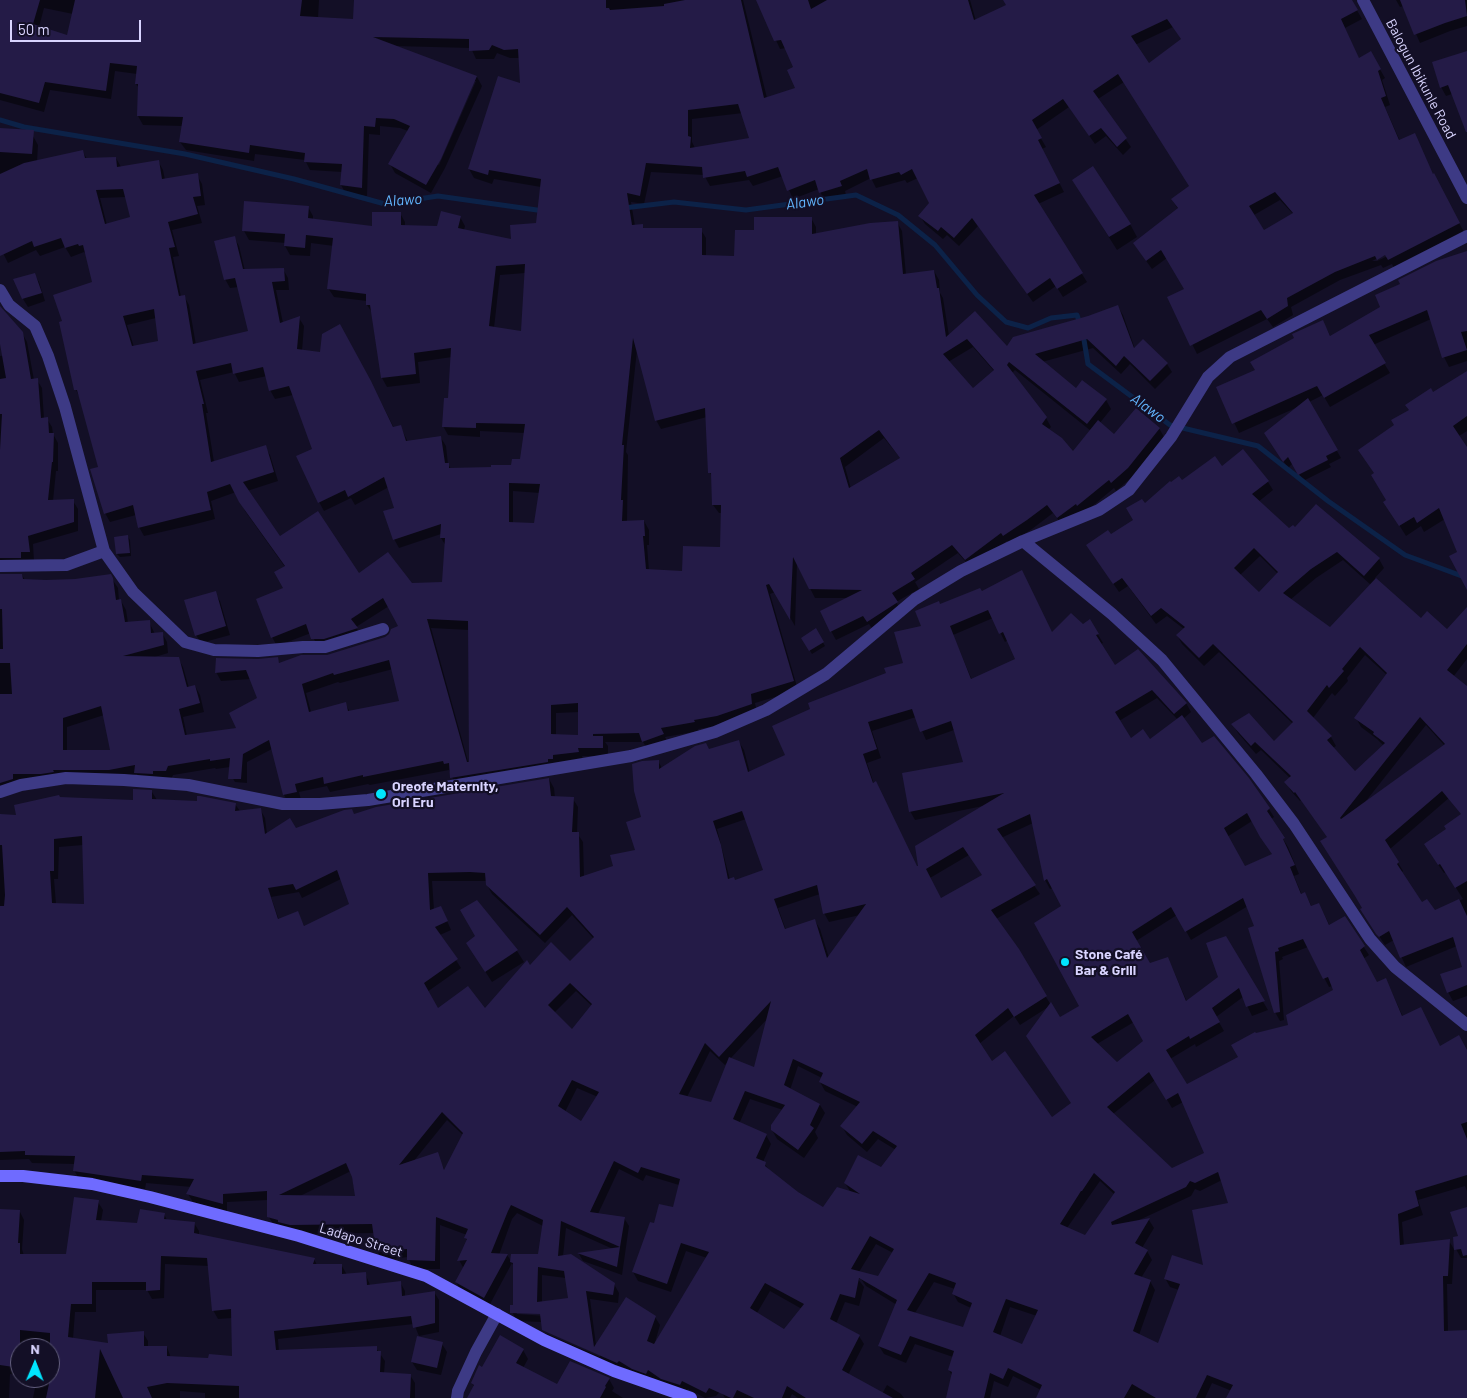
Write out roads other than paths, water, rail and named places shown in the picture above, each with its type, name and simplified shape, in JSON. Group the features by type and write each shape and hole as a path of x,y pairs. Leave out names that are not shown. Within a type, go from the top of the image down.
{"main road":[{"name":"Ladapo Street","path":"0,1176 23,1176 92,1184 150,1197 299,1236 426,1276 544,1340 614,1371 691,1398"}],"street":[{"name":"Balogun Ibikunle Road","path":"1362,0 1467,198"},
{"path":"0,792 21,784 66,778 188,785 283,804 320,804 368,800 631,756 715,732 766,710 826,674 915,599 961,571 1023,541 1099,510 1129,490 1171,436 1208,377 1230,357 1467,236"},
{"path":"0,290 9,305 34,326 48,356 65,407 104,551 133,592 178,636 185,642 214,650 258,652 303,647 325,647 383,629"},
{"path":"1023,541 1112,614 1162,660 1256,774 1294,824 1370,940 1395,967 1467,1025"},
{"path":"0,566 66,565 104,551"},
{"path":"457,1398 458,1391 476,1352 497,1314"}],"waterway":[{"name":"Alawo","path":"0,120 24,127 185,154 294,179 385,204 438,196 544,211"},
{"name":"Alawo","path":"624,208 674,202 746,210 856,195 898,215 935,245 977,295 1006,322 1028,328 1051,318 1077,315 1080,324"},
{"name":"Alawo","path":"1083,334 1088,364 1170,425 1258,446 1328,501 1405,555 1467,578"}],"place":[{"name":"Oreofe Maternity, Ori Eru","path":"381,794"},
{"name":"Stone Café Bar & Grill","path":"1065,962"}]}
